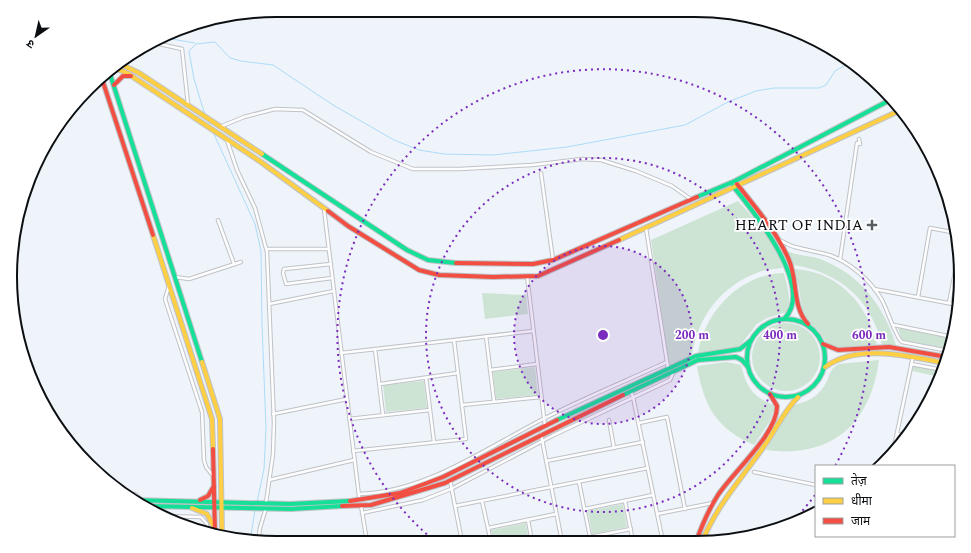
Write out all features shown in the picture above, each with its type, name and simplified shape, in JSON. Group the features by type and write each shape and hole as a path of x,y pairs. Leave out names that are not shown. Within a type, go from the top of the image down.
{"main road":[{"path":"125,66 139,72 407,250 428,260 446,263 533,264 553,260 692,200 734,184 895,113"},
{"path":"120,71 131,76 224,137 399,259 419,270 439,275 538,276 560,268 646,228 734,184 887,102"},
{"path":"114,85 123,76 131,76"},
{"path":"111,77 220,419 222,530"},
{"path":"103,83 212,419 215,528"},
{"path":"705,535 715,512 767,441 790,404 798,396 811,388 819,379 826,358 823,344 800,315 794,276 789,260 772,229 734,184"},
{"path":"734,184 778,245 785,262 792,293 792,307 790,314 785,318"},
{"path":"145,500 290,504 359,500 400,493 443,477 545,426 696,356 740,349 750,341 761,327 774,320 785,318 798,320 810,326"},
{"path":"748,368 747,355 750,341"},
{"path":"823,344 841,351 887,347 909,349 941,356"},
{"path":"824,367 835,359 877,353 939,362"},
{"path":"157,506 291,509 361,505 395,499 450,480 541,434 698,360 736,357 742,360 748,368 753,380 775,399 777,410 763,438 723,487 713,503 699,536"},
{"path":"769,393 776,396 798,396"},
{"path":"196,501 208,496 214,486"},
{"path":"188,507 207,514 215,528"}],"street":[{"path":"162,44 182,49 188,104"},
{"path":"221,126 244,116 275,109 303,110 371,152 413,169 468,169 532,165 582,159 602,160 636,171 672,186 692,200"},
{"path":"224,137 237,170 255,208 267,248 270,280 269,304 273,454 264,503"},
{"path":"840,260 857,143 860,144 859,139"},
{"path":"541,173 553,260"},
{"path":"324,208 359,500"},
{"path":"218,220 234,264"},
{"path":"646,228 668,368"},
{"path":"918,297 930,228 950,232"},
{"path":"778,240 794,247 831,256 859,272 874,289 890,314 898,338 902,342 943,350"},
{"path":"267,248 329,249"},
{"path":"175,276 189,279 241,262"},
{"path":"331,264 295,267 284,270 283,273 286,284 332,278"},
{"path":"526,276 545,426"},
{"path":"949,303 954,278"},
{"path":"169,286 165,299 202,412 204,460 206,467 214,478"},
{"path":"874,289 952,304"},
{"path":"269,304 334,291"},
{"path":"894,325 947,336"},
{"path":"342,353 533,331"},
{"path":"486,336 494,402"},
{"path":"353,451 466,439 454,340"},
{"path":"909,343 909,349"},
{"path":"375,349 383,415"},
{"path":"896,440 913,357"},
{"path":"358,494 382,491 429,477 476,456 544,419 667,362"},
{"path":"490,370 537,364"},
{"path":"911,364 937,369"},
{"path":"362,513 423,500 451,489 542,441 670,380 674,370"},
{"path":"380,384 458,373"},
{"path":"426,378 434,442"},
{"path":"630,392 634,397 661,536"},
{"path":"462,405 541,396"},
{"path":"273,414 347,399"},
{"path":"349,419 430,410"},
{"path":"639,423 667,417 685,509"},
{"path":"609,420 614,448"},
{"path":"541,434 561,536"},
{"path":"546,460 642,442"},
{"path":"269,480 354,460"},
{"path":"455,506 648,468"},
{"path":"754,472 815,485"},
{"path":"450,480 461,536"},
{"path":"579,482 590,536"},
{"path":"585,509 653,495"},
{"path":"482,501 489,536"},
{"path":"625,501 632,536"},
{"path":"657,514 713,503"},
{"path":"361,505 366,536"},
{"path":"259,535 263,508"},
{"path":"488,528 556,514"},
{"path":"178,516 200,517 207,524 207,526"},
{"path":"528,520 531,536"},
{"path":"595,536 631,529"}],"green space":[{"path":"738,201 764,232 783,268 762,271 734,285 723,294 714,304 699,328 692,356 669,365 651,240"},
{"path":"785,250 820,259 847,273 868,293 877,305 885,317 896,345 882,345 870,314 851,290 825,274 793,265"},
{"path":"794,269 810,271 824,276 837,283 849,293 859,304 867,317 877,346 840,348 828,345 818,330 803,317 799,288"},
{"path":"784,273 789,298 787,312 767,318 757,324 739,347 698,354 708,324 716,310 727,298 739,288 753,280 768,275"},
{"path":"482,293 526,295 528,314 485,319"},
{"path":"779,323 793,323 805,328 815,338 820,350 820,364 815,376 805,386 793,391 779,391 767,386 757,376 752,364 752,350 757,338 767,328"},
{"path":"898,328 946,338 944,348 902,340"},
{"path":"879,360 875,383 867,402 857,419 844,432 828,442 810,449 789,451 766,450 792,405 803,403 817,395 821,391 834,367 839,364"},
{"path":"726,362 741,365 748,385 756,395 775,406 770,421 754,445 730,431 721,423 708,405 697,366"},
{"path":"914,365 936,370 934,376 912,371"},
{"path":"535,367 538,395 496,399 493,372"},
{"path":"424,381 427,408 386,412 383,385"},
{"path":"623,504 627,527 592,534 588,511"},
{"path":"526,523 528,536 492,536 491,530"}],"waterway":[{"path":"172,39 195,43"},
{"path":"205,115 194,79 189,51 196,44 215,42 230,58 273,65 333,105 394,140 419,150 444,154 493,155 567,147 685,125 728,102 756,91 774,88 819,88 826,85 835,71 845,65"},
{"path":"208,120 211,128"},
{"path":"213,132 255,224 261,251 266,428 264,469 256,507"},
{"path":"251,534 255,510"}],"traffic: fast":[{"path":"111,77 202,362"},
{"path":"697,197 735,181 887,102"},
{"path":"262,154 407,250 428,260 456,263"},
{"path":"733,186 766,230 778,249 787,269 792,287 792,304 785,318"},
{"path":"778,319 794,319 808,325 819,336 825,350 825,358 825,366 819,380 808,391 794,397 778,397 764,391 753,380 747,366 747,350 753,336 764,325 778,319"},
{"path":"557,420 696,356 740,349 750,341"},
{"path":"623,395 698,360 736,357 742,360 748,367"},
{"path":"146,500 290,504 350,501"},
{"path":"157,506 291,509 342,506"}],"traffic: slow":[{"path":"125,66 139,73 262,154"},
{"path":"120,70 127,73 261,162 328,211"},
{"path":"619,240 895,113"},
{"path":"153,235 212,419 213,449"},
{"path":"825,367 852,355 868,353 884,353 939,362"},
{"path":"202,362 220,419 222,530"},
{"path":"705,535 723,503 767,442 789,407 798,397"},
{"path":"192,508 207,514 214,527"}],"traffic: jam":[{"path":"114,85 123,76 131,76"},
{"path":"103,83 153,235"},
{"path":"737,184 766,220 784,250 792,268 797,302 803,317 808,324"},
{"path":"456,263 533,264 553,260 697,197"},
{"path":"328,211 348,226 419,270 439,275 493,277 538,276 619,240"},
{"path":"823,344 838,350 889,347 941,356"},
{"path":"698,536 706,517 718,495 754,452 770,428 775,417 777,406 770,394"},
{"path":"342,506 371,505 445,483 623,395"},
{"path":"350,501 400,493 443,477 557,420"},
{"path":"213,449 215,528"},
{"path":"200,500 208,496 214,486"}],"place":[{"name":"HEART OF INDIA","path":"872,225"}]}
